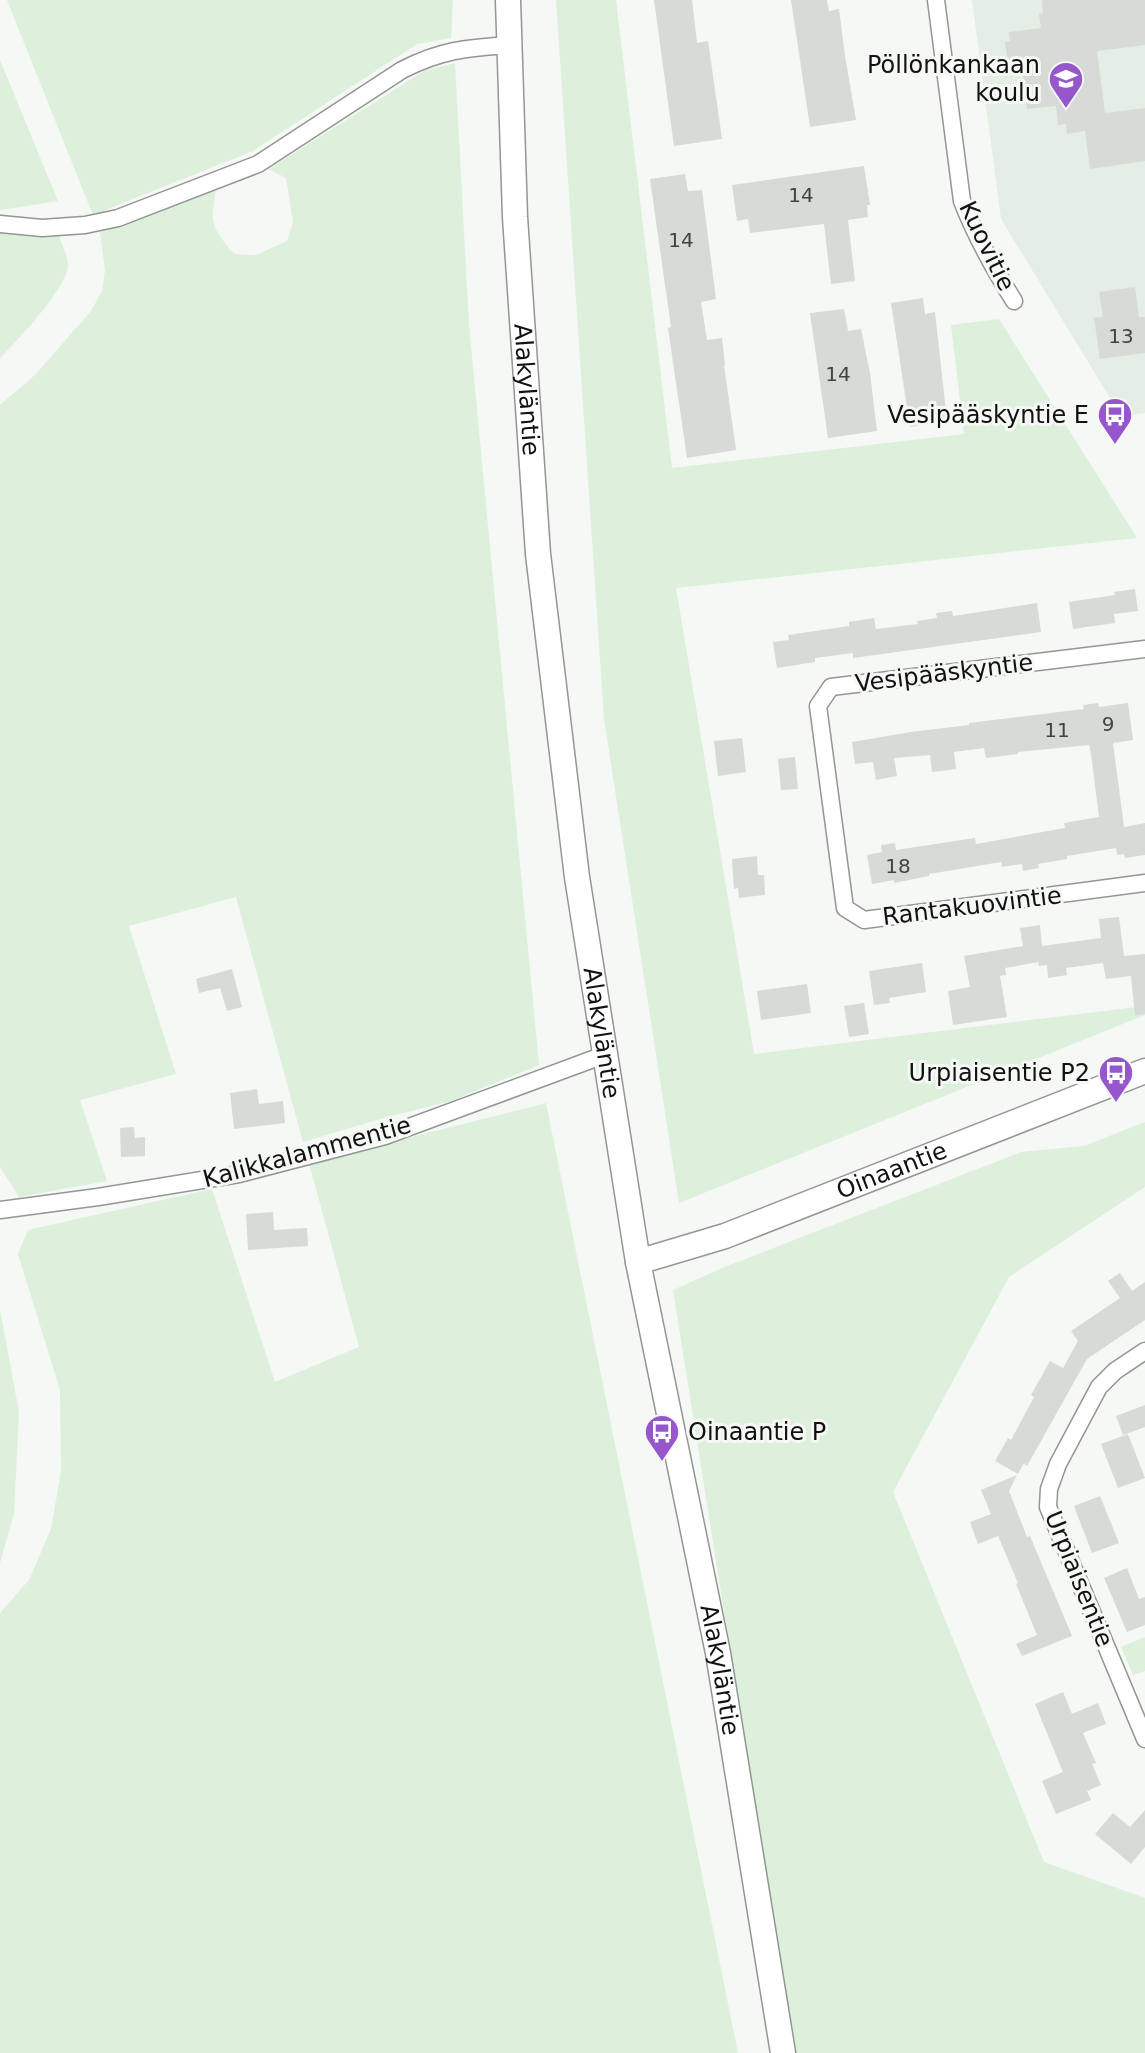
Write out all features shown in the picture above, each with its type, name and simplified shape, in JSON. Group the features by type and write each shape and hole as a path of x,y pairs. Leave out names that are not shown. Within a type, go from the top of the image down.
{"main road":[{"name":"Alakyläntie","path":"508,0 515,217 538,554 577,877 638,1262 718,1653 783,2053"},
{"name":"Oinaantie","path":"638,1262 725,1236 1145,1071"}],"street":[{"name":"Kuovitie","path":"936,0 962,201 994,270 1014,301"},
{"path":"0,224 42,228 85,225 118,218 258,164 402,70 424,59 452,50 509,45"},
{"name":"Vesipääskyntie","path":"832,818 818,706 831,687 1145,649"},
{"name":"Rantakuovintie","path":"832,818 845,908 864,920 1145,883"},
{"name":"Kalikkalammentie","path":"0,1210 239,1174 385,1136 604,1055"},
{"name":"Urpiaisentie","path":"1145,1351 1115,1371 1099,1387 1058,1464 1049,1489 1048,1507 1145,1739"}],"shaded area":[{"name":"Pöllönkankaan koulu","path":"972,0 1145,0 1145,413 1121,416 1001,219"}],"green space":[{"path":"7,0 453,0 451,38 417,44 253,151 93,215"},
{"path":"556,0 616,0 672,468 964,434 951,325 999,319 1137,538 676,588 754,1054 1145,1006 1145,1015 679,1203 604,719"},
{"path":"0,60 58,201 0,210"},
{"path":"455,63 469,325 539,1065 451,1101 303,1142 236,897 129,926 176,1074 80,1100 107,1181 19,1197 0,1167 0,405 36,374 91,311 102,291 105,270 100,232 216,189 214,224 234,254 256,255 287,241 293,222 286,178 269,169 424,71"},
{"path":"0,231 59,235 68,265 51,300 0,358"},
{"path":"546,1103 738,2053 0,2053 0,1613 29,1580 51,1529 61,1471 60,1390 18,1254 28,1230 212,1189 275,1382 359,1347 309,1163"},
{"path":"1145,1122 1145,1187 1009,1277 893,1492 1044,1862 1145,1898 1145,2053 794,2053 673,1290 727,1266 1021,1152 1084,1146"},
{"path":"0,1310 19,1412 14,1514 0,1563"},
{"path":"1145,1637 1145,1671 1133,1675 1121,1647"}],"building":[{"path":"654,0 692,0 697,43 708,41 722,139 674,146"},
{"path":"791,0 827,0 829,11 839,9 856,120 810,127"},
{"path":"1042,0 1145,0 1145,45 1097,51 1105,113 1145,108 1145,161 1090,169 1085,131 1067,134 1066,124 1058,125 1056,106 1027,109 1021,61 1008,62 1005,42 1010,41 1009,32 1041,28 1039,14 1043,13"},
{"path":"864,166 870,205 867,205 868,217 848,220 855,281 831,284 824,224 750,233 748,219 737,221 732,185"},
{"path":"685,174 688,191 702,190 716,299 701,302 707,340 722,338 736,450 687,458 650,179"},
{"path":"1135,287 1139,317 1145,317 1145,353 1100,359 1094,318 1103,317 1099,292"},
{"path":"923,298 925,314 935,312 947,421 910,427 891,303"},
{"path":"844,309 848,331 861,329 877,431 828,438 810,313"},
{"path":"1135,589 1138,611 1114,614 1115,623 1073,629 1069,602"},
{"path":"1037,603 1041,632 853,658 853,653 815,658 815,662 777,668 773,642 789,640 788,635 849,626 849,622 874,618 876,629 918,624 917,621 937,618 936,613 952,611 953,616"},
{"path":"1098,703 1099,707 1128,703 1133,740 1113,743 1124,827 1145,823 1145,855 1125,858 1124,854 1117,855 1116,848 1067,856 1067,859 1038,864 1039,868 1023,871 1022,864 1002,867 1001,862 894,883 894,880 872,884 867,855 882,852 881,845 895,843 896,850 975,838 976,844 1065,828 1064,823 1099,817 1091,754 1089,745 986,758 984,748 954,752 956,769 932,772 930,755 894,758 897,776 876,780 873,762 855,764 852,742 1084,709 1083,705"},
{"path":"742,738 746,772 718,776 714,741"},
{"path":"795,757 798,789 781,790 778,759"},
{"path":"757,856 758,875 764,875 765,895 739,898 738,888 734,889 732,859"},
{"path":"1119,917 1124,956 1145,954 1145,1014 1135,1015 1131,976 1106,979 1103,963 1066,968 1067,975 1048,978 1047,965 1039,966 1038,962 1005,968 1006,975 1000,976 1007,1017 953,1025 948,991 970,987 964,956 1023,946 1020,928 1040,925 1042,946 1101,938 1099,919"},
{"path":"922,963 926,992 889,998 890,1003 874,1005 869,971"},
{"path":"232,969 242,1007 227,1011 220,988 199,993 196,979"},
{"path":"807,984 811,1013 761,1020 757,991"},
{"path":"864,1003 869,1034 849,1037 844,1006"},
{"path":"257,1089 259,1104 283,1101 285,1123 234,1129 230,1093"},
{"path":"134,1127 135,1138 145,1137 145,1156 121,1157 120,1128"},
{"path":"273,1212 274,1230 307,1228 308,1246 248,1250 246,1214"},
{"path":"1120,1273 1132,1291 1145,1282 1145,1320 1087,1359 1027,1466 1024,1463 1018,1474 995,1461 1008,1438 1011,1440 1050,1361 1063,1368 1078,1341 1071,1331 1120,1298 1108,1281"},
{"path":"1145,1405 1145,1427 1123,1435 1116,1416"},
{"path":"1128,1434 1145,1478 1118,1488 1101,1444"},
{"path":"1017,1475 1009,1491 1072,1636 1022,1656 1016,1644 1037,1635 1018,1583 998,1536 978,1544 970,1522 991,1514 981,1490"},
{"path":"1100,1496 1119,1543 1092,1553 1074,1506"},
{"path":"1127,1568 1139,1599 1145,1597 1145,1625 1127,1632 1104,1578"},
{"path":"1063,1692 1072,1714 1098,1703 1106,1724 1083,1733 1096,1763 1092,1764 1101,1785 1087,1791 1091,1800 1056,1814 1042,1781 1063,1772 1035,1704"},
{"path":"1145,1810 1145,1847 1131,1864 1095,1834 1113,1813 1130,1827"}],"place":[{"name":"Pöllönkankaan koulu","path":"1066,110"},
{"name":"Vesipääskyntie E","path":"1115,446"},
{"name":"Urpiaisentie P2","path":"1116,1104"},
{"name":"Oinaantie P","path":"662,1463"}]}
